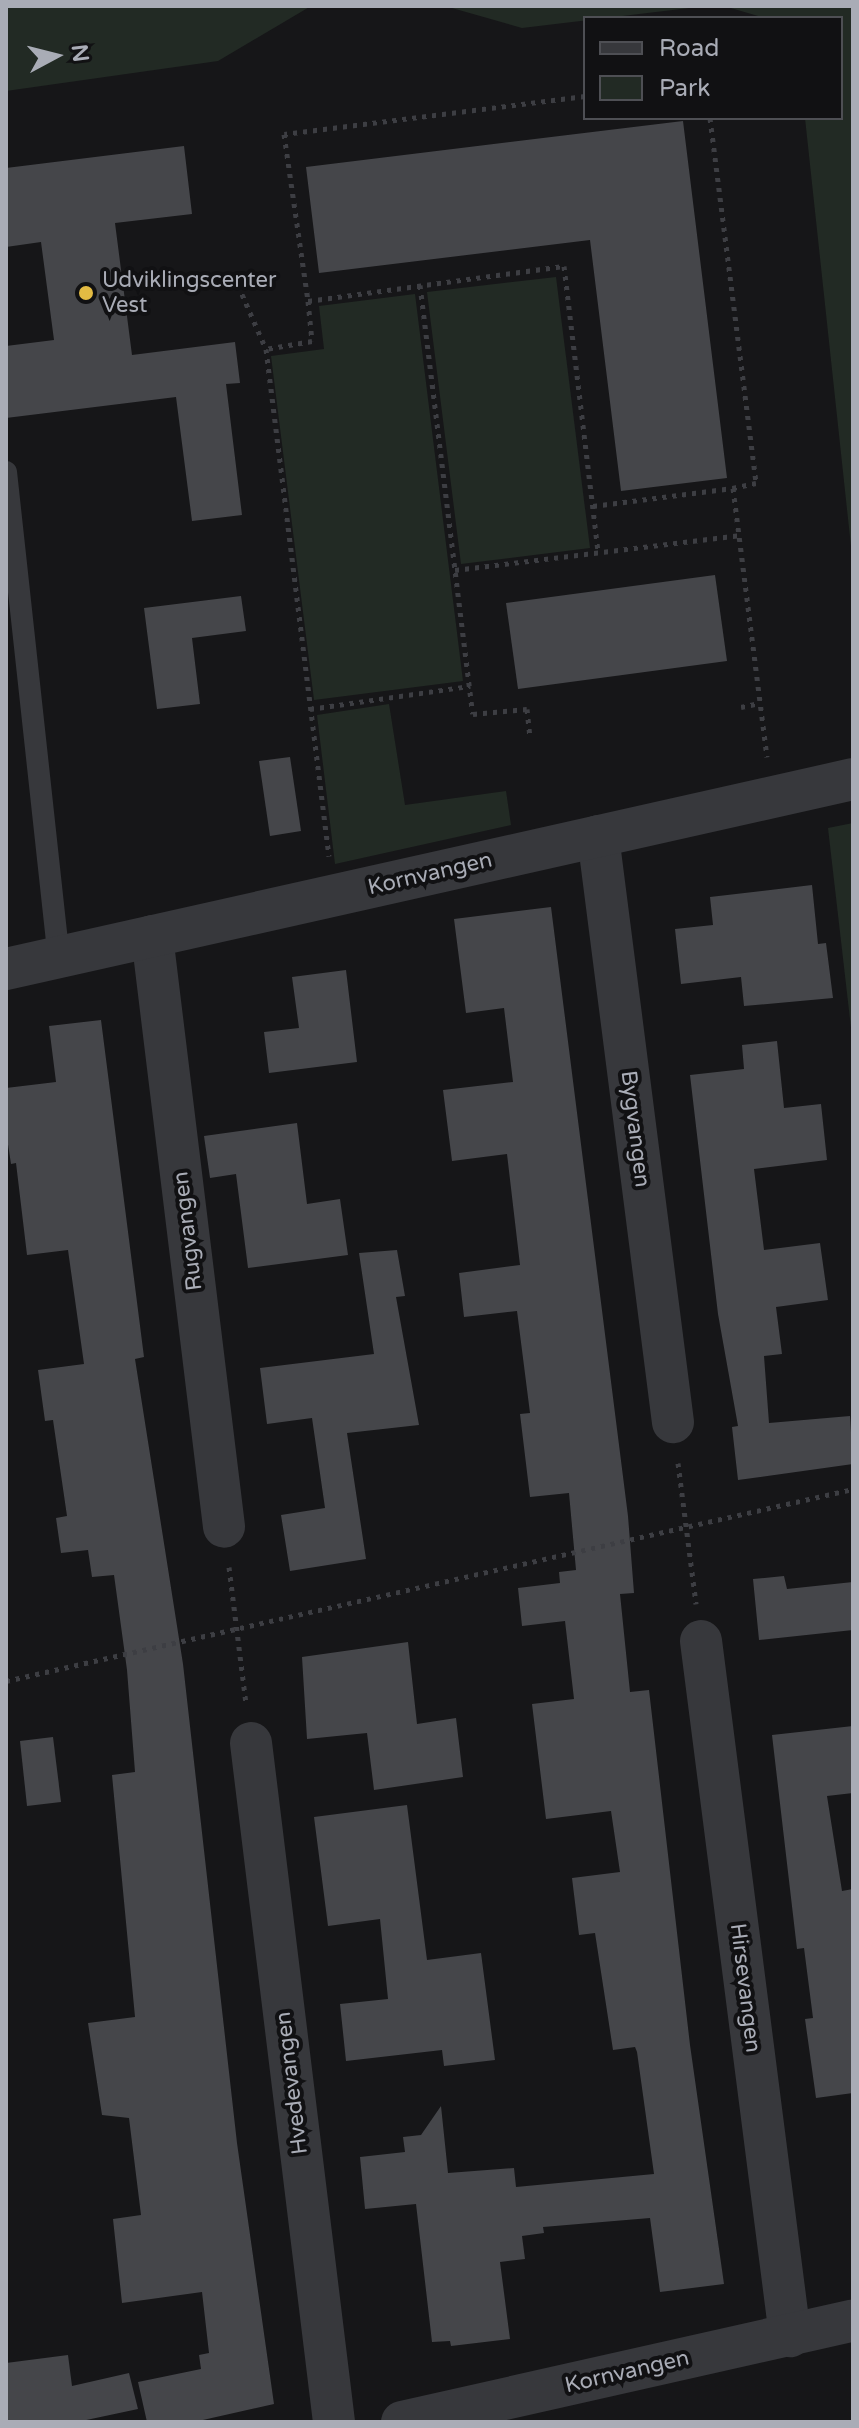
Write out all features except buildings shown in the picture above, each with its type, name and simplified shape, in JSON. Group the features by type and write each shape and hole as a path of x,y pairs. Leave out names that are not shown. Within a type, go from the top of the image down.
{"street":[{"name":"Kornvangen","path":"6,969 853,779"},
{"name":"Bygvangen","path":"598,836 673,1422"},
{"name":"Rugvangen","path":"152,936 224,1527"},
{"name":"Hirsevangen","path":"701,1641 790,2336"},
{"name":"Hvedevangen","path":"251,1743 334,2422"},
{"name":"Kornvangen","path":"402,2422 853,2320"}],"lane":[{"path":"6,472 36,710 59,957"}],"path":[{"path":"266,349 312,341 284,134 583,96"},
{"path":"593,506 756,483 710,120"},
{"path":"308,301 564,266 598,553"},
{"path":"238,285 266,349 333,896"},
{"path":"420,285 473,714 527,709 530,736"},
{"path":"733,488 773,797"},
{"path":"455,570 739,535"},
{"path":"310,709 470,686"},
{"path":"741,707 760,703"},
{"path":"673,1422 701,1641"},
{"path":"6,1681 853,1489"},
{"path":"224,1527 251,1743"}],"green space":[{"path":"6,6 311,6 218,61 6,91"},
{"path":"445,6 706,6 622,16 583,16 583,21 522,28"},
{"path":"724,6 853,6 853,565 805,120 843,120 843,16 758,16"},
{"path":"556,277 590,548 461,564 427,292"},
{"path":"415,294 463,681 314,700 271,356 324,349 319,306"},
{"path":"389,704 405,805 506,791 511,825 335,864 317,715"},
{"path":"853,823 853,1045 828,828"}],"place":[{"name":"Udviklingscenter Vest","path":"86,293"}]}
